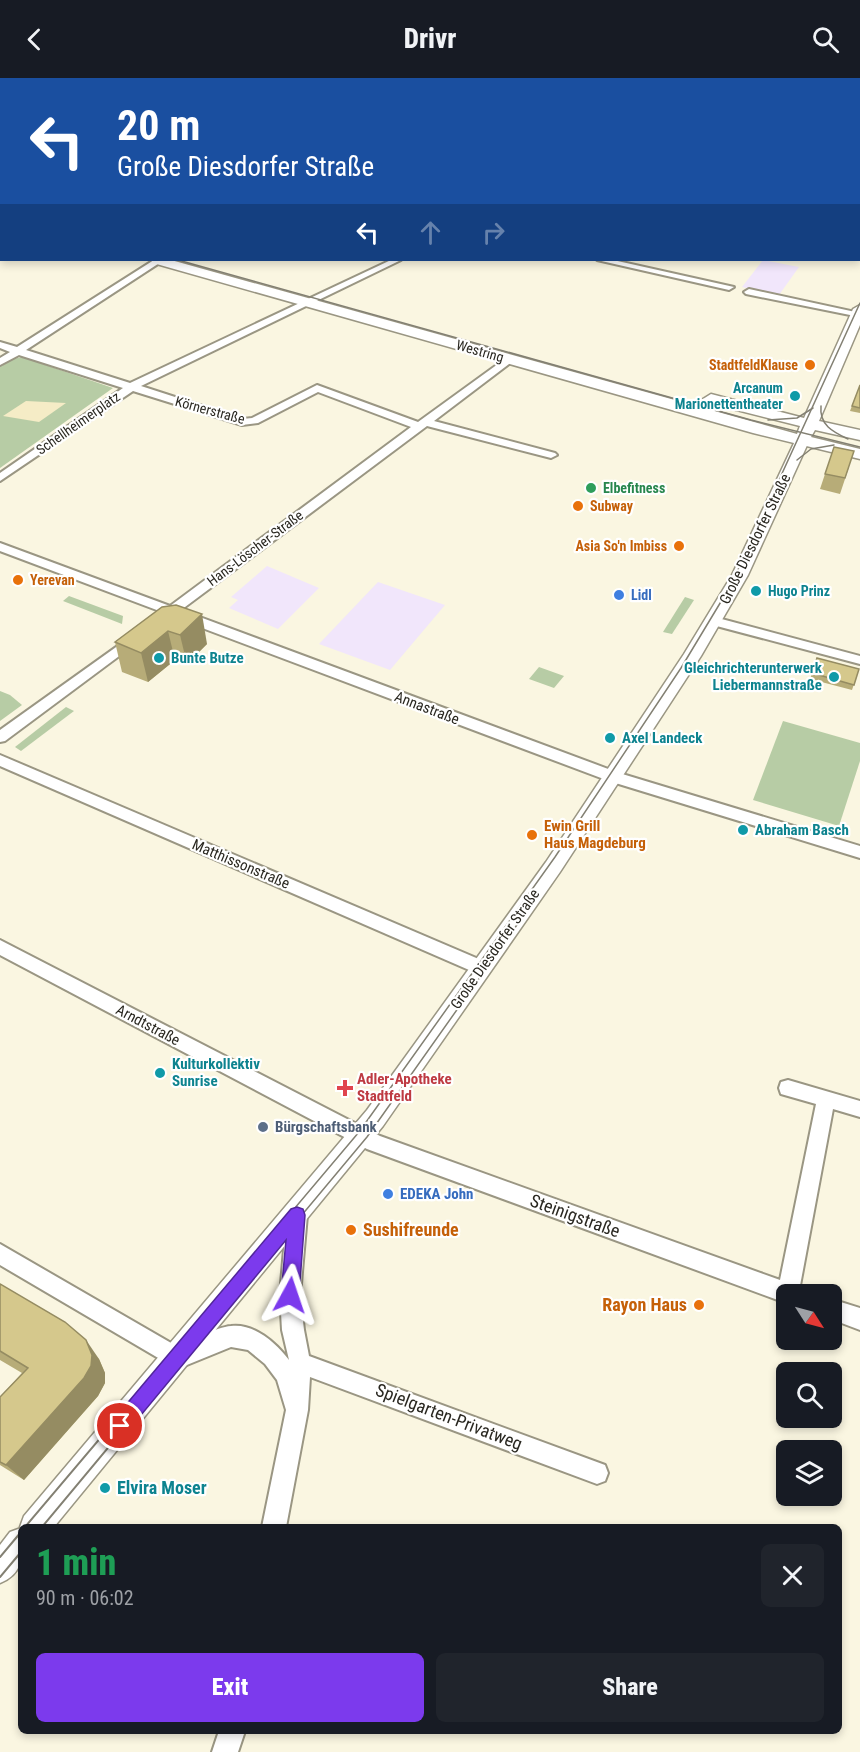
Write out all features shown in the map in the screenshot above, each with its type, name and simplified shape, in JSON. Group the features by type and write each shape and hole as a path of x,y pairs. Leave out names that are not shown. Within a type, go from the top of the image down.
{"main road":[{"name":"Westring","path":"163,261 308,295 509,359 802,441 860,454"},
{"path":"210,261 290,283"},
{"name":"Westring","path":"308,295 330,292 348,297"},
{"name":"Große Diesdorfer Straße","path":"802,441 859,312"},
{"path":"696,395 860,435"}],"street":[{"path":"0,362 157,261"},
{"path":"330,292 395,261"},
{"path":"607,261 729,287"},
{"path":"749,292 859,312"},
{"path":"131,387 308,295"},
{"name":"Schellheimerplatz","path":"0,345 131,387"},
{"name":"Hans-Löscher-Straße","path":"0,737 509,359"},
{"name":"Schellheimerplatz","path":"0,478 131,387"},
{"name":"Körnerstraße","path":"131,387 244,422 254,421 313,389 320,389 423,424 551,455"},
{"name":"Große Diesdorfer Straße","path":"38,1524 360,1137 482,968 614,777 714,621 740,575 802,441"},
{"name":"Annastraße","path":"0,547 614,777 860,852"},
{"path":"714,621 860,660"},
{"name":"Matthissonstraße","path":"0,760 482,968"},
{"name":"Arndtstraße","path":"0,947 360,1137"},
{"path":"788,1088 860,1108"},
{"path":"791,1284 826,1099"},
{"name":"Steinigstraße","path":"360,1137 776,1289"},
{"path":"275,1524 297,1410 300,1363 293,1330 290,1295 297,1215"},
{"path":"0,1254 177,1358 231,1336 253,1340 273,1356 286,1375 297,1410"},
{"path":"842,1313 860,1319"},
{"name":"Spielgarten-Privatweg","path":"300,1363 597,1473"},
{"path":"0,1568 18,1547"},
{"path":"225,1752 231,1734"}],"shaded area":[{"path":"762,261 799,267 779,295 742,287"},
{"path":"267,566 319,588 278,629 229,608 238,600 231,597"},
{"path":"378,582 445,605 390,670 319,644"}],"green space":[{"path":"22,357 113,388 0,468 0,367 13,359"},
{"path":"69,596 123,616 122,624 63,601"},
{"path":"685,597 694,600 672,634 663,632"},
{"path":"539,667 564,676 554,688 529,679"},
{"path":"0,691 10,695 22,705 0,721"},
{"path":"66,707 74,711 21,751 15,747"},
{"path":"783,721 860,743 860,761 839,826 753,800"}],"sand":[{"path":"26,401 66,403 39,422 3,416"}],"building":[{"path":"860,385 860,408 852,406"},
{"path":"834,447 854,451 845,478 825,474"},
{"path":"176,605 202,614 180,635 168,631 141,653 115,642 162,607"},
{"name":"Gleichrichterunterwerk Liebermannstraße","path":"817,658 859,669 854,685 812,673"},
{"path":"0,1284 65,1322 86,1340 92,1355 91,1366 84,1378 6,1465 0,1462 0,1397 28,1368 0,1351"}],"tram line":[{"path":"182,261 801,432"},
{"path":"812,409 860,303"},
{"path":"821,406 822,418 828,427 848,439"},
{"path":"768,420 797,418 812,409"},
{"path":"801,432 812,409"},
{"path":"278,1228 359,1132 555,857 681,668 731,585 801,432"},
{"path":"801,432 860,447"},
{"path":"797,460 811,449 834,445"},
{"path":"291,1228 367,1137 519,922"},
{"path":"28,1524 279,1227"},
{"path":"44,1524 292,1227"},
{"path":"0,1557 18,1536"},
{"path":"0,1577 18,1556"}],"place":[{"name":"StadtfeldKlause","path":"810,365"},
{"name":"Arcanum Marionettentheater","path":"795,396"},
{"name":"Elbefitness","path":"591,488"},
{"name":"Subway","path":"578,506"},
{"name":"Asia So'n Imbiss","path":"679,546"},
{"name":"Yerevan","path":"18,580"},
{"name":"Hugo Prinz","path":"756,591"},
{"name":"Lidl","path":"619,595"},
{"name":"Bunte Butze","path":"159,658"},
{"name":"Gleichrichterunterwerk Liebermannstraße","path":"834,677"},
{"name":"Axel Landeck","path":"610,738"},
{"name":"Abraham Basch","path":"743,830"},
{"name":"Ewin Grill Haus Magdeburg","path":"532,835"},
{"name":"Kulturkollektiv Sunrise","path":"160,1073"},
{"name":"Adler-Apotheke Stadtfeld","path":"345,1088"},
{"name":"Bürgschaftsbank","path":"263,1127"},
{"name":"EDEKA John","path":"388,1194"},
{"name":"Sushifreunde","path":"351,1230"},
{"name":"Rayon Haus","path":"699,1305"},
{"name":"Elvira Moser","path":"105,1488"}],"route":[{"path":"120,1426 297,1215 290,1295"}]}
